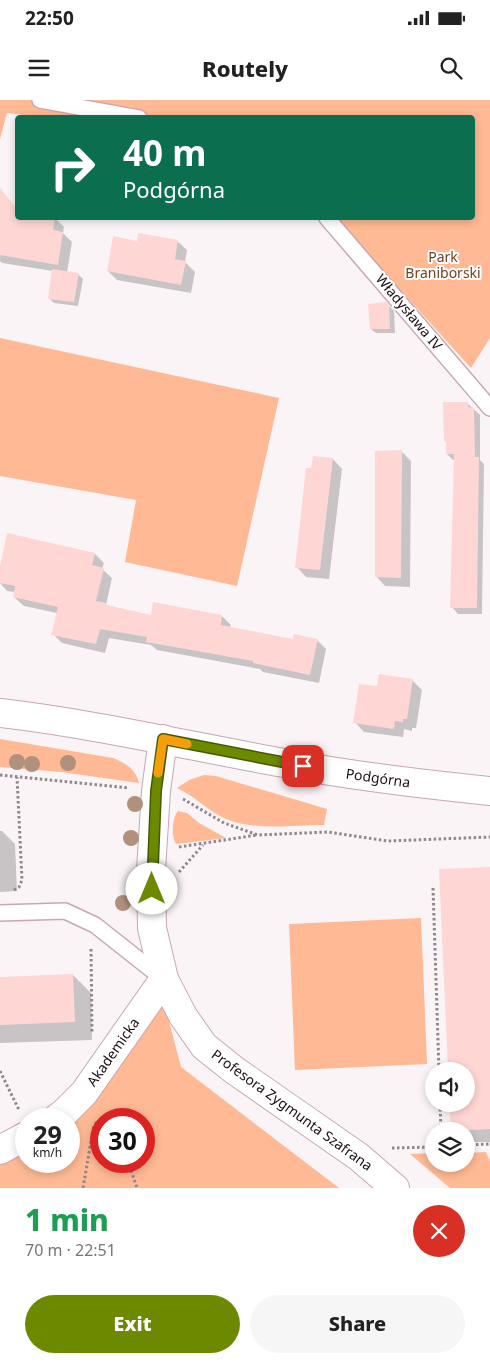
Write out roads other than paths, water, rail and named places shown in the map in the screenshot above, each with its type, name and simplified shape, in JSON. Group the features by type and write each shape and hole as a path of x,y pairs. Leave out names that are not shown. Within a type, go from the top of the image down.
{"street":[{"name":"Podgórna","path":"0,712 90,726 284,763 380,779 490,791"},
{"name":"Profesora Zygmunta Szafrana","path":"163,739 156,791 151,870 152,928 164,979 183,1016 204,1046 234,1070 359,1157 395,1188"},
{"name":"Akademicka","path":"69,1108 84,1093 164,979"},
{"path":"0,1150 15,1132"}],"lane":[{"path":"40,100 122,115"},
{"name":"Władysława IV","path":"329,220 490,408"},
{"path":"0,913 65,911 93,924 164,979"}],"park label":[{"name":"Park Braniborski","path":"443,266"}]}
